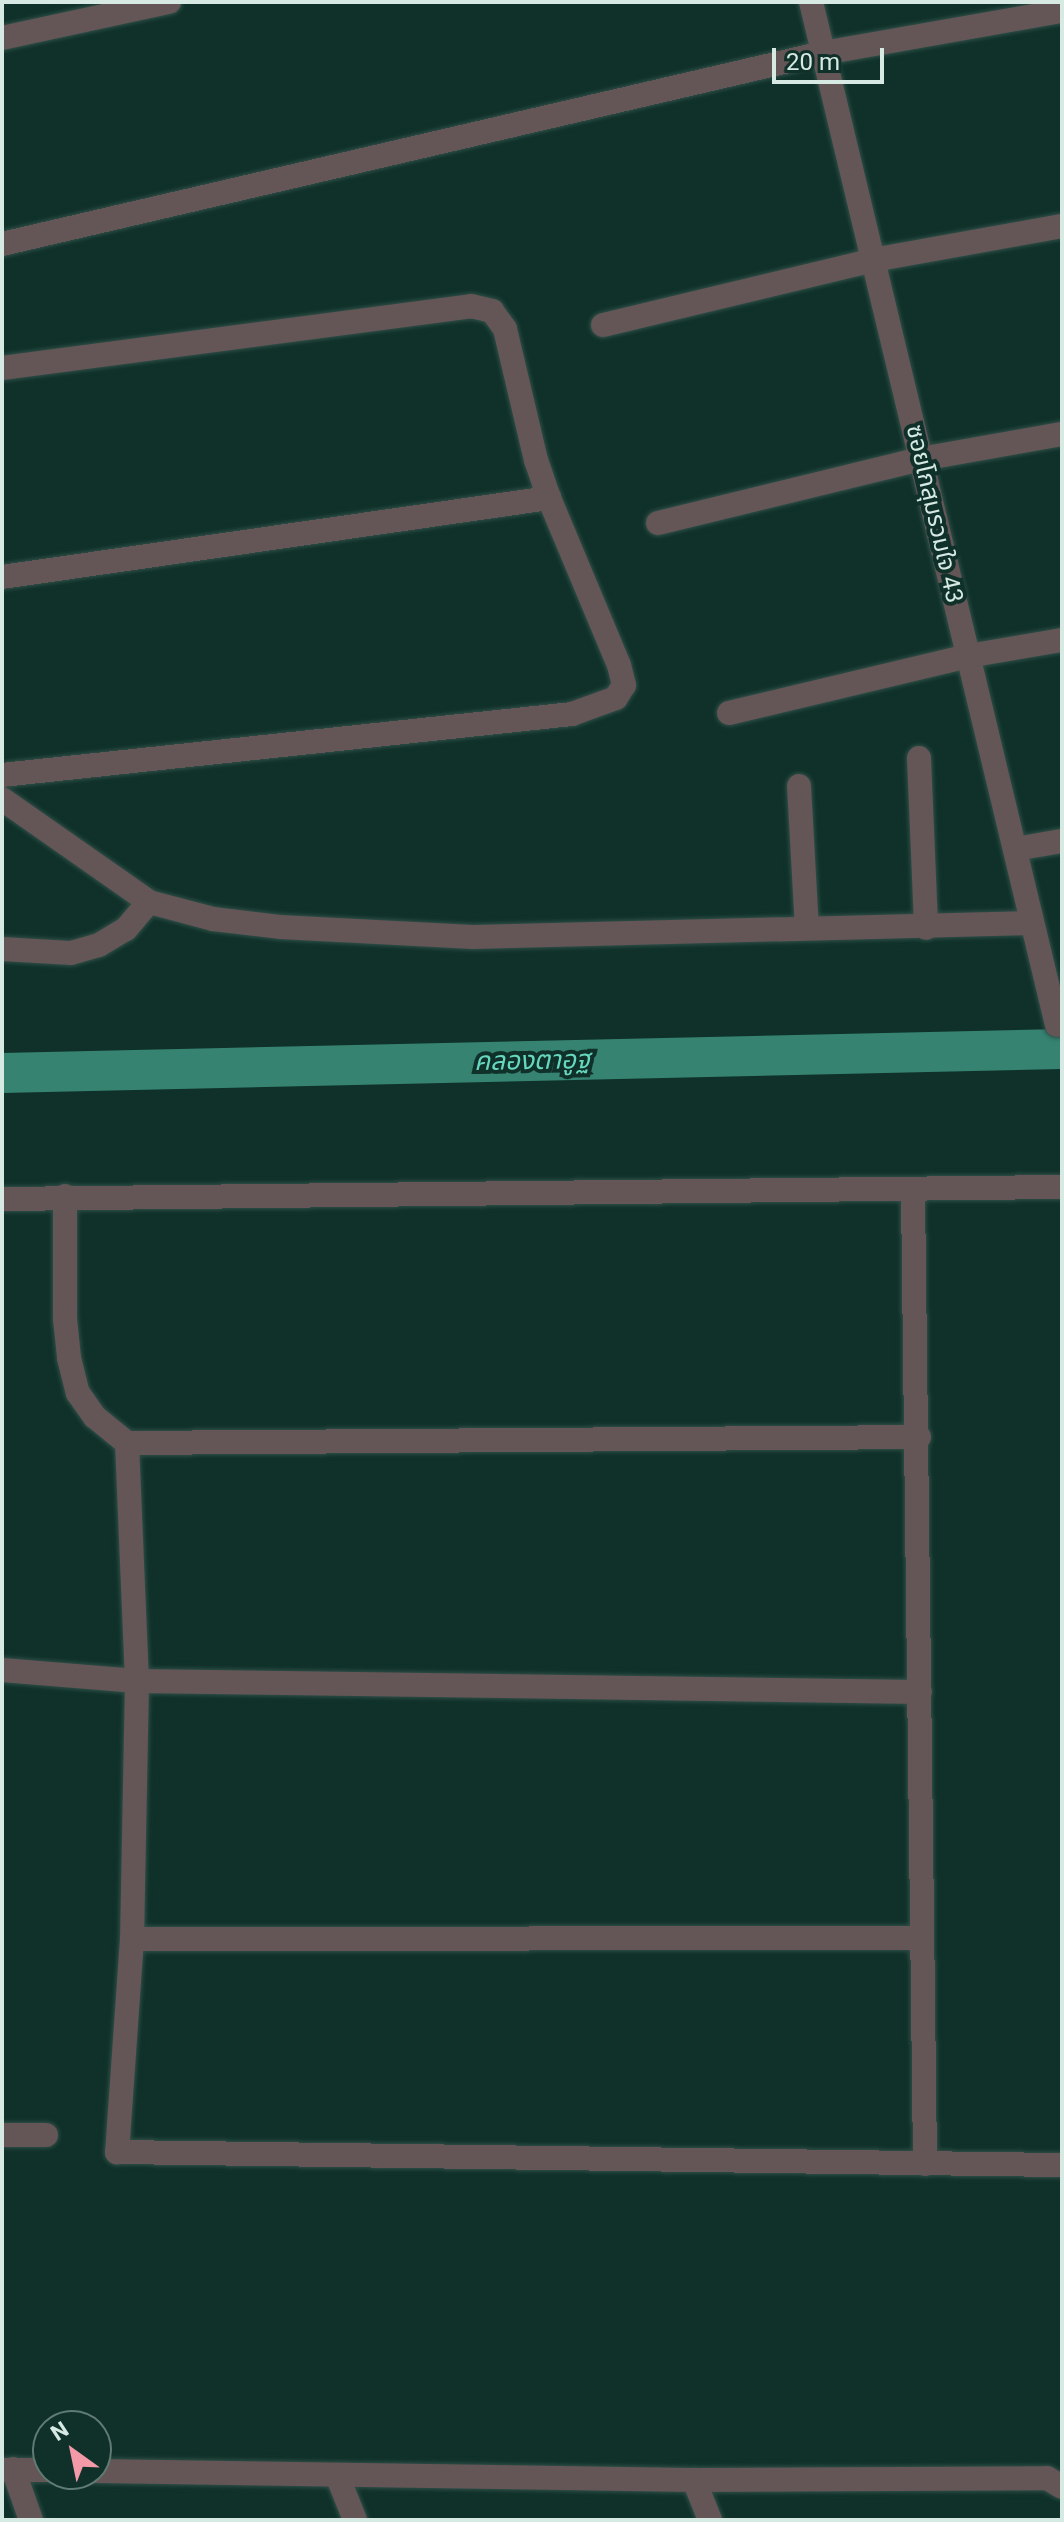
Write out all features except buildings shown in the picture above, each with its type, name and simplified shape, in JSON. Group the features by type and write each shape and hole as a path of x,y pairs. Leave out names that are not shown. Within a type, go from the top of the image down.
{"street":[{"path":"2,38 169,2"},
{"name":"ซอยโกสุมรวมใจ 43","path":"811,2 1057,1025"},
{"path":"2,244 823,53 1062,11"},
{"path":"603,325 873,260 1062,226"},
{"path":"2,368 471,306 492,311 505,329 536,460 549,498 619,665 624,685 616,698 599,707 572,714 2,775"},
{"path":"658,523 921,459 1062,434"},
{"path":"2,577 549,498"},
{"path":"729,713 968,656 1062,640"},
{"path":"919,758 926,928"},
{"path":"799,786 807,928"},
{"path":"2,799 149,902 213,919 280,927 473,937 1032,923"},
{"path":"1015,849 1062,841"},
{"path":"2,949 71,953 99,945 126,929 149,902"},
{"path":"2,1199 65,1196 913,1192 1062,1187"},
{"path":"913,1192 919,1437 925,2164"},
{"path":"65,1196 65,1319 69,1358 78,1393 95,1417 127,1443 919,1437"},
{"path":"127,1443 137,1681 132,1939 117,2152 1062,2165"},
{"path":"2,1670 137,1681 920,1692"},
{"path":"132,1939 922,1938"},
{"path":"2,2135 46,2135"},
{"path":"31,2520 8,2470 32,2470"},
{"path":"112,2471 694,2480 1047,2478 1062,2487"},
{"path":"337,2475 355,2520"},
{"path":"694,2480 710,2520"}],"waterway":[{"name":"คลองตาอูฐ","path":"2,1073 1062,1049"}]}
